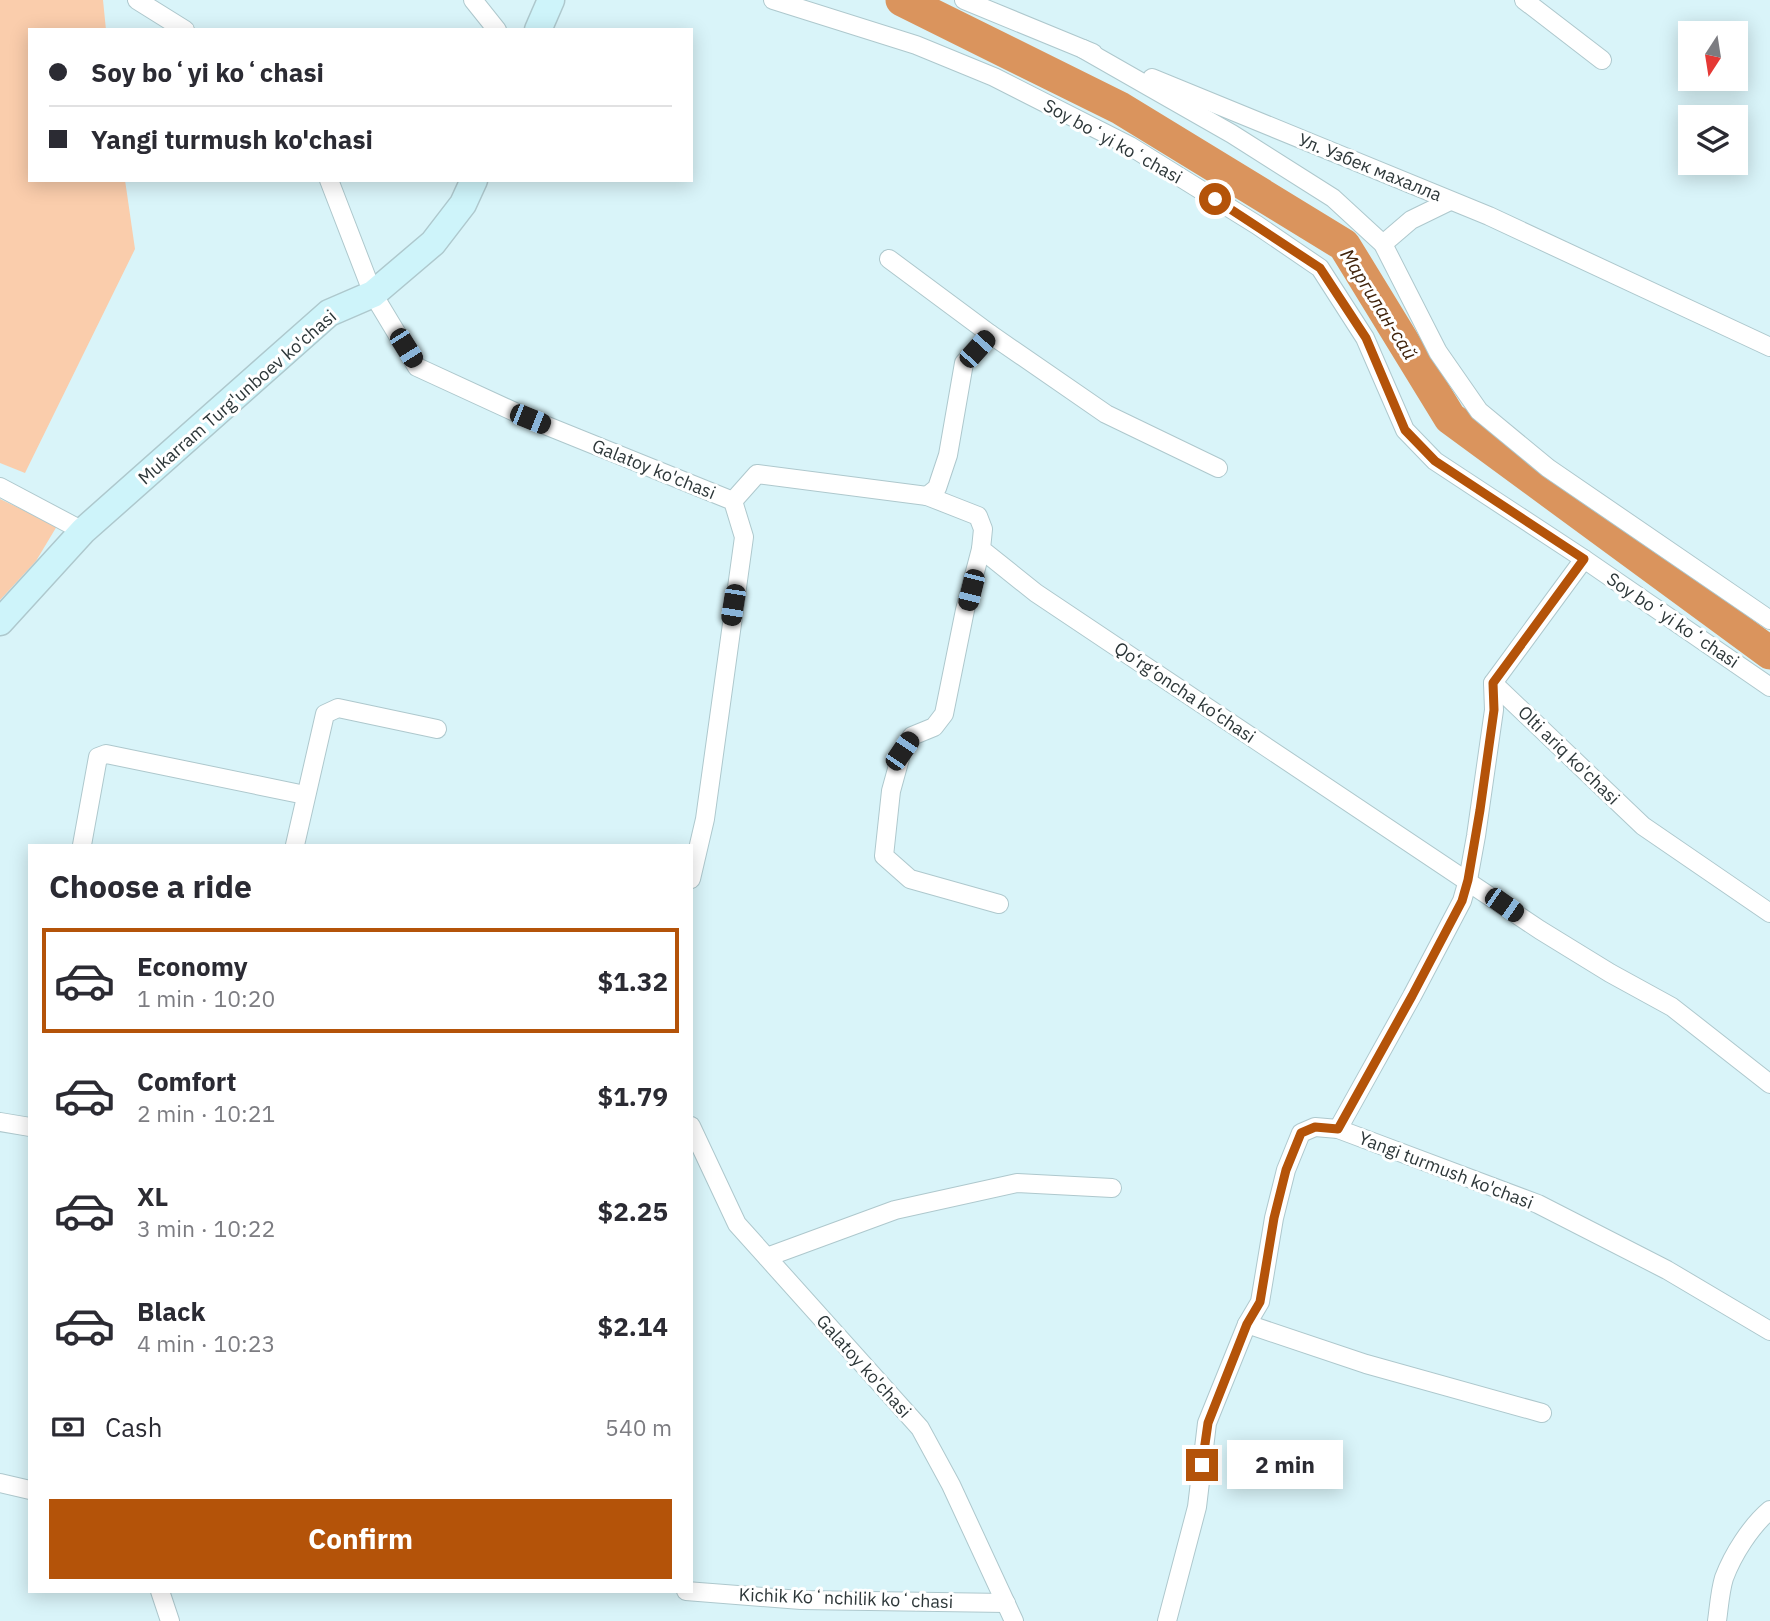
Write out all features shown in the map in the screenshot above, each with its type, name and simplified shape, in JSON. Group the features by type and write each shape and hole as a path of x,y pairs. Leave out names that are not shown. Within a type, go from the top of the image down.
{"street":[{"path":"137,0 182,28"},
{"path":"473,0 495,28"},
{"path":"539,28 551,0"},
{"name":"Soy boʻyi koʻchasi","path":"773,0 916,44 994,77 1130,146 1320,268 1366,338 1405,430 1435,461 1770,687"},
{"name":"Ул. Узбек махалла","path":"964,0 1489,216 1770,347"},
{"path":"1524,0 1602,60"},
{"path":"1083,49 1232,134 1333,198 1383,244 1438,352 1479,411 1548,468 1770,620"},
{"path":"330,182 373,294"},
{"name":"Mukarram Turg'unboev ko'chasi","path":"0,622 83,531 329,313 373,294 433,243 463,204 473,182"},
{"path":"1383,244 1411,220 1450,201"},
{"path":"889,259 990,334 1106,414 1218,468"},
{"name":"Galatoy ko'chasi","path":"373,294 418,366 530,419 733,501 744,537 705,819 693,870"},
{"path":"927,496 937,488 948,455 964,363 990,334"},
{"path":"733,501 757,474 927,496 978,516 983,529 981,550 965,610 944,714 934,727 912,736 902,751 891,791 884,856 910,879 999,904"},
{"path":"0,487 83,531"},
{"name":"Qo‘rg‘oncha ko‘chasi","path":"981,550 1037,593 1540,930 1672,1007 1770,1084"},
{"path":"1338,1129 1462,901 1468,880 1494,710 1493,683 1584,559"},
{"name":"Olti ariq ko'chasi","path":"1493,683 1643,826 1770,914"},
{"path":"295,844 326,714 338,708 437,729"},
{"path":"82,844 99,757 106,754 305,795"},
{"path":"0,1122 28,1127"},
{"name":"Yangi turmush ko'chasi","path":"1167,1621 1197,1507 1208,1423 1247,1324 1260,1302 1274,1218 1286,1170 1301,1133 1315,1127 1338,1129 1538,1204 1667,1270 1770,1331"},
{"name":"Galatoy ko'chasi","path":"693,1130 737,1224 920,1428 951,1485 1014,1621"},
{"path":"767,1257 895,1210 1017,1183 1112,1188"},
{"path":"1247,1324 1366,1364 1542,1413"},
{"path":"0,1483 28,1490"},
{"path":"1717,1621 1724,1579 1742,1544 1770,1510"},
{"name":"Kichik Koʻnchilik koʻchasi","path":"693,1591 801,1600 1006,1602"},
{"path":"161,1593 170,1621"}],"shaded area":[{"path":"0,0 103,0 106,28 28,28 28,182 125,182 135,249 25,473 0,463"},
{"path":"0,499 57,526 36,561 0,600"}],"waterway":[{"name":"Маргилан-сай","path":"902,0 1120,108 1344,245 1450,418 1770,653"}],"route":[{"path":"1202,1465 1208,1423 1247,1324 1260,1302 1274,1218 1286,1170 1301,1133 1315,1127 1338,1129 1462,901 1480,810 1494,710 1493,683 1584,559 1435,461 1405,430 1366,338 1320,268 1215,199"}]}
